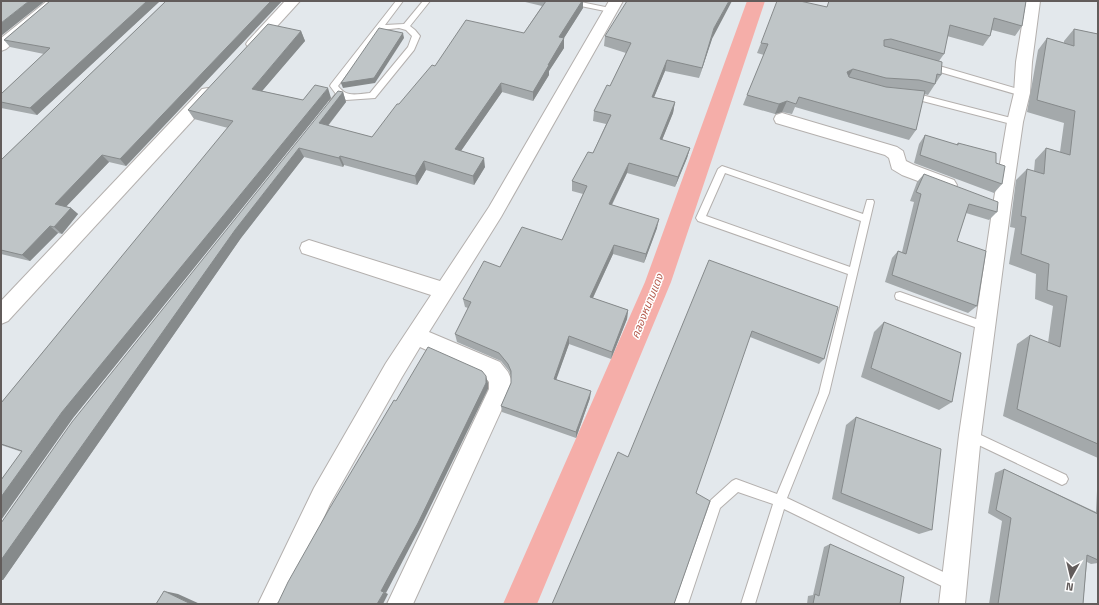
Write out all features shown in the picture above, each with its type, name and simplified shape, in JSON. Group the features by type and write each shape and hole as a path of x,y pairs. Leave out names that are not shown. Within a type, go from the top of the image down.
{"street":[{"path":"1,46 56,1"},
{"path":"243,55 293,1"},
{"path":"954,594 970,435 986,327 995,202 1022,92 1024,62 1033,1"},
{"path":"271,604 322,496 394,370 495,212 613,6"},
{"path":"1,315 221,78"},
{"path":"782,119 891,151 897,155 898,164 908,170 966,192"},
{"path":"309,248 445,291"},
{"path":"400,604 500,389 500,379 492,369 416,336"}],"lane":[{"path":"377,29 394,25 406,26 412,29 416,36 411,48 372,96 346,97 340,94 334,86 377,29 400,1"},
{"path":"406,26 427,1"},
{"path":"566,1 613,6"},
{"path":"918,63 1022,92"},
{"path":"330,106 340,94"},
{"path":"898,94 912,95 1015,122"},
{"path":"853,272 701,218 722,169 866,219"},
{"path":"748,604 780,501 824,392 870,202"},
{"path":"900,296 986,327"},
{"path":"970,435 1062,479"},
{"path":"681,604 714,504 736,485 780,501 954,594"}],"building":[{"path":"1,1 29,1 1,23"},
{"path":"50,1 147,1 30,108 1,102 1,94 50,48 4,40"},
{"path":"166,1 271,1 120,159 102,155 55,204 71,208 54,227 50,226 22,255 1,250 1,160"},
{"path":"546,1 582,1 559,37 564,38 533,92 501,83 455,149 484,158 473,176 424,161 415,176 340,156 339,158 299,148 235,230 1,560 1,523 72,422 338,91 343,92 319,123 372,137 397,104 399,104 432,65 435,66 466,20 524,33"},
{"path":"627,1 729,1 714,28 702,68 667,60 652,97 675,102 660,139 690,148 678,177 629,163 609,204 659,219 646,254 614,245 590,297 628,310 612,352 569,336 554,379 591,391 576,432 501,406 511,383 511,371 508,364 499,353 455,334 471,302 463,299 484,261 500,267 522,227 562,240 587,186 572,181 588,152 593,153 611,115 594,111 607,85 610,86 631,43 605,36"},
{"path":"777,1 800,1 827,7 829,1 1026,1 1022,26 994,18 990,36 950,25 944,54 891,39 884,40 884,46 942,62 941,75 937,74 935,84 919,80 886,78 853,69 847,72 849,77 886,87 925,91 916,130 799,97 796,104 787,101 779,104 747,95 768,44 761,43"},
{"path":"268,24 301,31 252,89 303,100 315,85 328,88 62,412 1,497 1,480 22,451 1,444 1,403 233,121 188,110"},
{"path":"379,28 403,33 374,78 341,83"},
{"path":"1074,29 1098,34 1098,444 1017,409 1030,335 1060,347 1067,296 1047,290 1049,264 1021,254 1026,217 1021,216 1027,169 1044,174 1046,148 1070,155 1075,111 1037,100 1047,38 1074,46"},
{"path":"925,135 958,145 958,143 996,153 996,163 1005,166 1002,184 920,155"},
{"path":"924,174 998,202 997,212 969,204 957,241 986,251 977,306 892,275 898,251 906,254 921,194 916,192"},
{"path":"709,260 838,307 824,359 752,331 696,493 710,501 674,604 552,604 618,452 628,457"},
{"path":"884,322 961,353 952,402 871,368"},
{"path":"428,347 482,371 486,376 486,383 418,523 381,591 384,592 377,604 275,604 278,603 288,582 328,511 394,400 396,401"},
{"path":"856,417 941,449 932,530 841,493"},
{"path":"1004,469 1098,514 1098,560 1087,555 1083,604 998,604 1011,518 996,510"},
{"path":"830,544 904,577 900,604 813,604 815,594 819,596"},
{"path":"164,591 191,604 156,604"}],"waterway":[{"name":"คลองหนามแดง","path":"520,604 658,282 756,1"}]}
